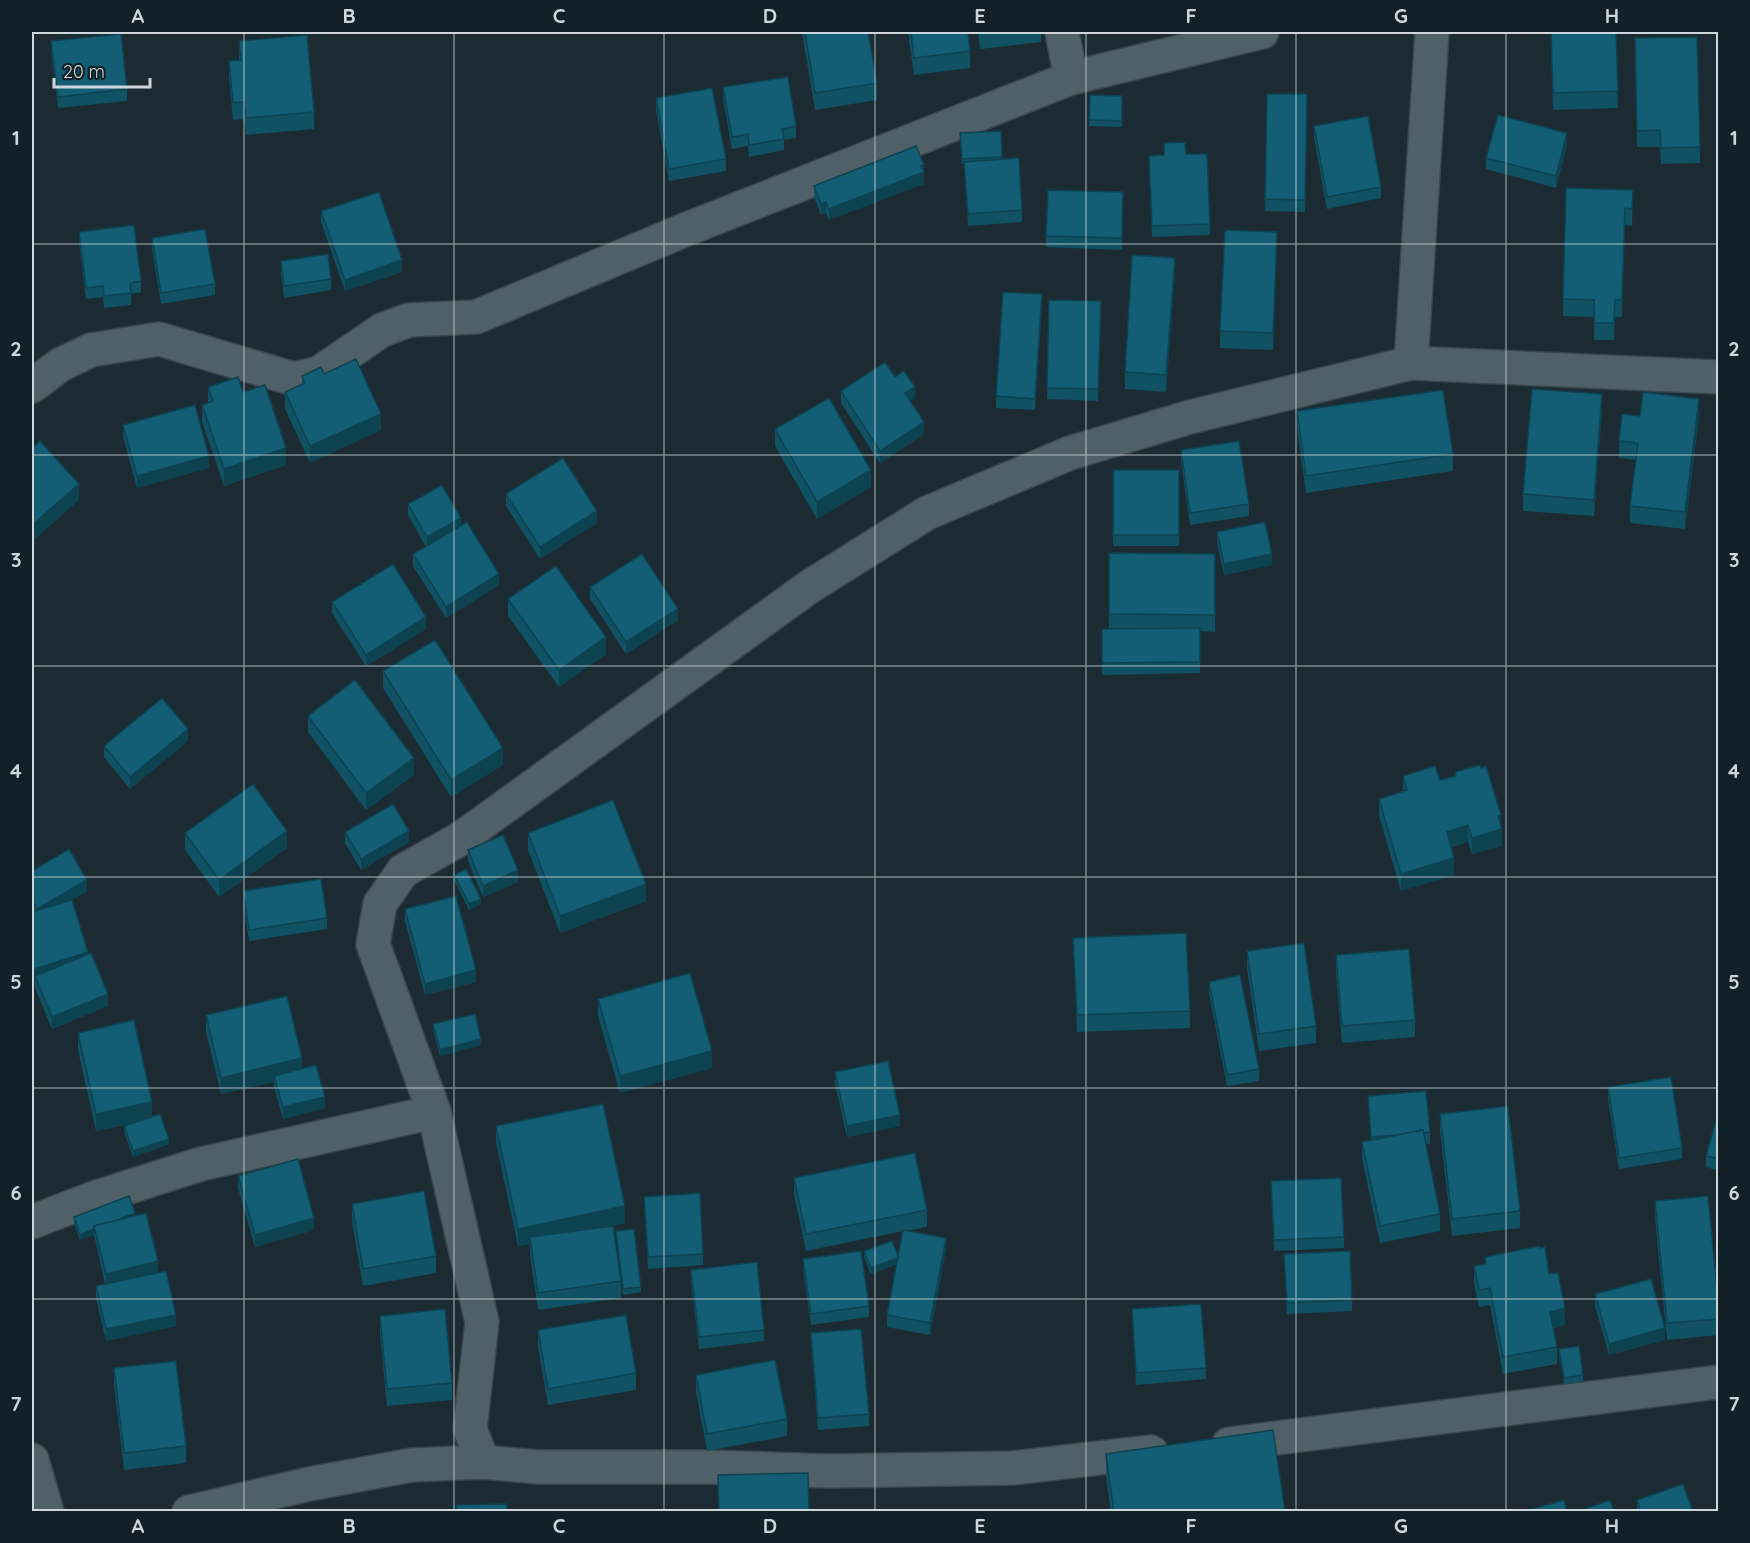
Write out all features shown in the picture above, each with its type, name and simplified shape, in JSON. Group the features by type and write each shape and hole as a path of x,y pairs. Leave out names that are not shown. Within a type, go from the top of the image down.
{"street":[{"path":"1062,32 1071,78"},
{"path":"32,386 60,365 92,350 159,339 294,379 319,373 382,330 409,320 476,317 687,229 1071,78 1262,32"},
{"path":"1411,363 1432,32"},
{"path":"483,1462 470,1429 482,1322 434,1112 373,944 380,904 403,872 460,838 809,587 927,513 1070,453 1190,417 1411,363 1719,377"},
{"path":"32,1222 94,1198 201,1164 434,1112"},
{"path":"189,1512 309,1484 412,1465 483,1462 538,1467 708,1467 829,1471 1012,1468 1290,1437 1719,1382"},
{"path":"32,1461 47,1512"}],"building":[{"path":"805,32 868,32 877,83 815,93"},
{"path":"911,32 968,32 970,51 914,58"},
{"path":"1551,32 1616,32 1618,91 1553,93"},
{"path":"121,34 127,89 58,97 51,41"},
{"path":"307,35 314,112 246,118 244,102 233,103 229,61 241,60 239,41"},
{"path":"1697,37 1700,147 1661,148 1660,130 1637,131 1635,38"},
{"path":"788,77 796,126 782,129 784,139 749,145 748,134 732,137 723,87"},
{"path":"712,88 726,159 669,169 656,98"},
{"path":"1267,94 1307,94 1305,200 1265,199"},
{"path":"1090,95 1122,96 1122,121 1089,120"},
{"path":"1498,115 1567,133 1556,176 1486,158"},
{"path":"1368,116 1381,187 1327,197 1314,126"},
{"path":"1001,131 1002,157 962,159 960,133"},
{"path":"1185,142 1186,154 1207,154 1210,224 1152,226 1149,156 1164,155 1164,143"},
{"path":"916,146 924,165 921,166 924,172 829,209 826,202 821,204 814,186"},
{"path":"1019,158 1022,210 968,214 964,162"},
{"path":"1566,188 1633,190 1632,209 1625,208 1622,300 1615,300 1614,323 1594,323 1594,300 1563,299"},
{"path":"1048,190 1123,192 1122,238 1046,236"},
{"path":"379,192 402,260 345,280 321,211"},
{"path":"134,225 141,281 130,283 131,293 104,296 103,286 86,288 79,232"},
{"path":"205,229 215,284 161,293 152,238"},
{"path":"1225,230 1277,232 1273,333 1220,331"},
{"path":"328,254 331,279 284,286 281,261"},
{"path":"1132,255 1175,258 1166,375 1125,372"},
{"path":"1003,292 1042,294 1035,399 996,396"},
{"path":"1049,300 1101,301 1098,389 1047,388"},
{"path":"356,359 381,414 310,446 285,392 305,383 302,376 321,367 324,374"},
{"path":"885,362 895,377 904,371 915,387 905,393 924,422 880,451 841,391"},
{"path":"238,377 243,392 265,385 286,448 224,469 202,405 213,401 208,387"},
{"path":"1532,389 1602,394 1594,500 1523,494"},
{"path":"1443,390 1453,454 1306,476 1297,411"},
{"path":"1643,392 1699,399 1685,512 1630,506 1638,443 1619,441 1622,414 1640,416"},
{"path":"829,398 871,470 817,502 775,429"},
{"path":"195,405 209,456 137,476 123,425"},
{"path":"40,441 79,484 32,525 32,448"},
{"path":"1239,441 1249,504 1190,513 1181,450"},
{"path":"563,458 597,511 540,547 506,494"},
{"path":"1113,470 1179,470 1179,535 1113,535"},
{"path":"442,485 461,518 427,537 408,504"},
{"path":"467,522 499,574 446,607 413,554"},
{"path":"1265,522 1272,554 1224,564 1217,532"},
{"path":"1109,553 1215,554 1215,615 1109,614"},
{"path":"642,554 678,609 626,642 590,587"},
{"path":"393,564 426,617 366,655 332,602"},
{"path":"556,566 606,637 559,670 508,599"},
{"path":"1200,628 1200,662 1102,663 1102,629"},
{"path":"435,640 503,748 451,780 383,671"},
{"path":"355,680 414,758 366,793 308,716"},
{"path":"162,698 188,729 130,777 104,746"},
{"path":"1480,765 1481,768 1486,766 1501,815 1498,816 1502,829 1472,838 1468,825 1447,832 1454,858 1401,874 1379,799 1407,790 1403,776 1435,766 1440,780 1456,776 1455,772"},
{"path":"253,784 287,831 219,880 185,833"},
{"path":"613,800 646,884 560,916 528,833"},
{"path":"393,804 409,831 361,859 345,832"},
{"path":"503,835 518,870 483,886 468,850"},
{"path":"69,849 87,880 37,909 32,900 32,871"},
{"path":"466,869 481,899 469,904 454,875"},
{"path":"321,879 327,918 249,930 243,891"},
{"path":"456,896 476,970 425,984 405,909"},
{"path":"72,900 88,952 32,970 32,912"},
{"path":"1186,933 1190,1011 1077,1015 1073,938"},
{"path":"1304,943 1316,1026 1259,1034 1247,951"},
{"path":"1409,949 1415,1020 1342,1026 1336,955"},
{"path":"91,953 108,994 52,1017 35,976"},
{"path":"690,973 712,1051 620,1076 598,999"},
{"path":"1240,975 1259,1069 1227,1075 1209,982"},
{"path":"287,996 302,1058 221,1078 206,1015"},
{"path":"475,1014 481,1039 440,1050 433,1024"},
{"path":"134,1020 152,1102 96,1114 78,1033"},
{"path":"888,1061 900,1115 847,1126 835,1072"},
{"path":"316,1065 325,1097 283,1107 274,1076"},
{"path":"1671,1077 1682,1148 1619,1158 1608,1087"},
{"path":"1426,1091 1430,1132 1424,1133 1423,1130 1400,1135 1371,1137 1368,1096"},
{"path":"603,1104 625,1206 518,1229 496,1126"},
{"path":"1508,1106 1520,1211 1452,1219 1440,1114"},
{"path":"1719,1110 1719,1159 1706,1156"},
{"path":"160,1114 169,1139 133,1151 124,1126"},
{"path":"1423,1130 1440,1214 1380,1226 1362,1142"},
{"path":"915,1153 927,1210 806,1234 794,1178"},
{"path":"298,1159 314,1218 255,1235 238,1176"},
{"path":"1341,1178 1344,1237 1274,1240 1271,1181"},
{"path":"424,1191 436,1256 363,1269 352,1204"},
{"path":"700,1193 703,1254 648,1257 644,1197"},
{"path":"129,1196 135,1213 94,1226 94,1229 80,1235 74,1217"},
{"path":"1708,1196 1719,1319 1667,1323 1655,1201"},
{"path":"146,1213 158,1261 106,1274 94,1226"},
{"path":"613,1226 621,1281 538,1293 530,1237"},
{"path":"634,1229 641,1287 623,1289 616,1231"},
{"path":"903,1230 946,1238 930,1323 887,1315"},
{"path":"892,1241 898,1258 871,1268 864,1251"},
{"path":"1539,1246 1540,1248 1545,1247 1549,1274 1558,1273 1565,1308 1550,1312 1557,1347 1503,1357 1490,1288 1479,1290 1474,1266 1486,1264 1485,1257"},
{"path":"861,1251 869,1306 811,1314 803,1259"},
{"path":"1350,1251 1352,1300 1287,1303 1284,1254"},
{"path":"757,1262 764,1330 699,1337 691,1270"},
{"path":"166,1271 176,1315 106,1329 96,1286"},
{"path":"1651,1279 1665,1328 1609,1344 1595,1294"},
{"path":"1201,1304 1206,1368 1136,1373 1132,1309"},
{"path":"445,1309 452,1383 387,1389 380,1316"},
{"path":"626,1315 636,1373 548,1389 538,1330"},
{"path":"861,1329 869,1414 818,1418 811,1333"},
{"path":"1579,1346 1583,1375 1564,1378 1559,1349"},
{"path":"775,1360 787,1419 707,1434 696,1375"},
{"path":"176,1361 186,1446 124,1453 114,1368"},
{"path":"1273,1430 1285,1512 1114,1512 1106,1454"},
{"path":"808,1473 809,1512 719,1512 718,1475"},
{"path":"1683,1484 1693,1512 1641,1512 1637,1500"},
{"path":"1564,1500 1567,1512 1522,1512"},
{"path":"1610,1500 1614,1512 1576,1512"},
{"path":"507,1504 507,1512 456,1512 456,1505"}]}
